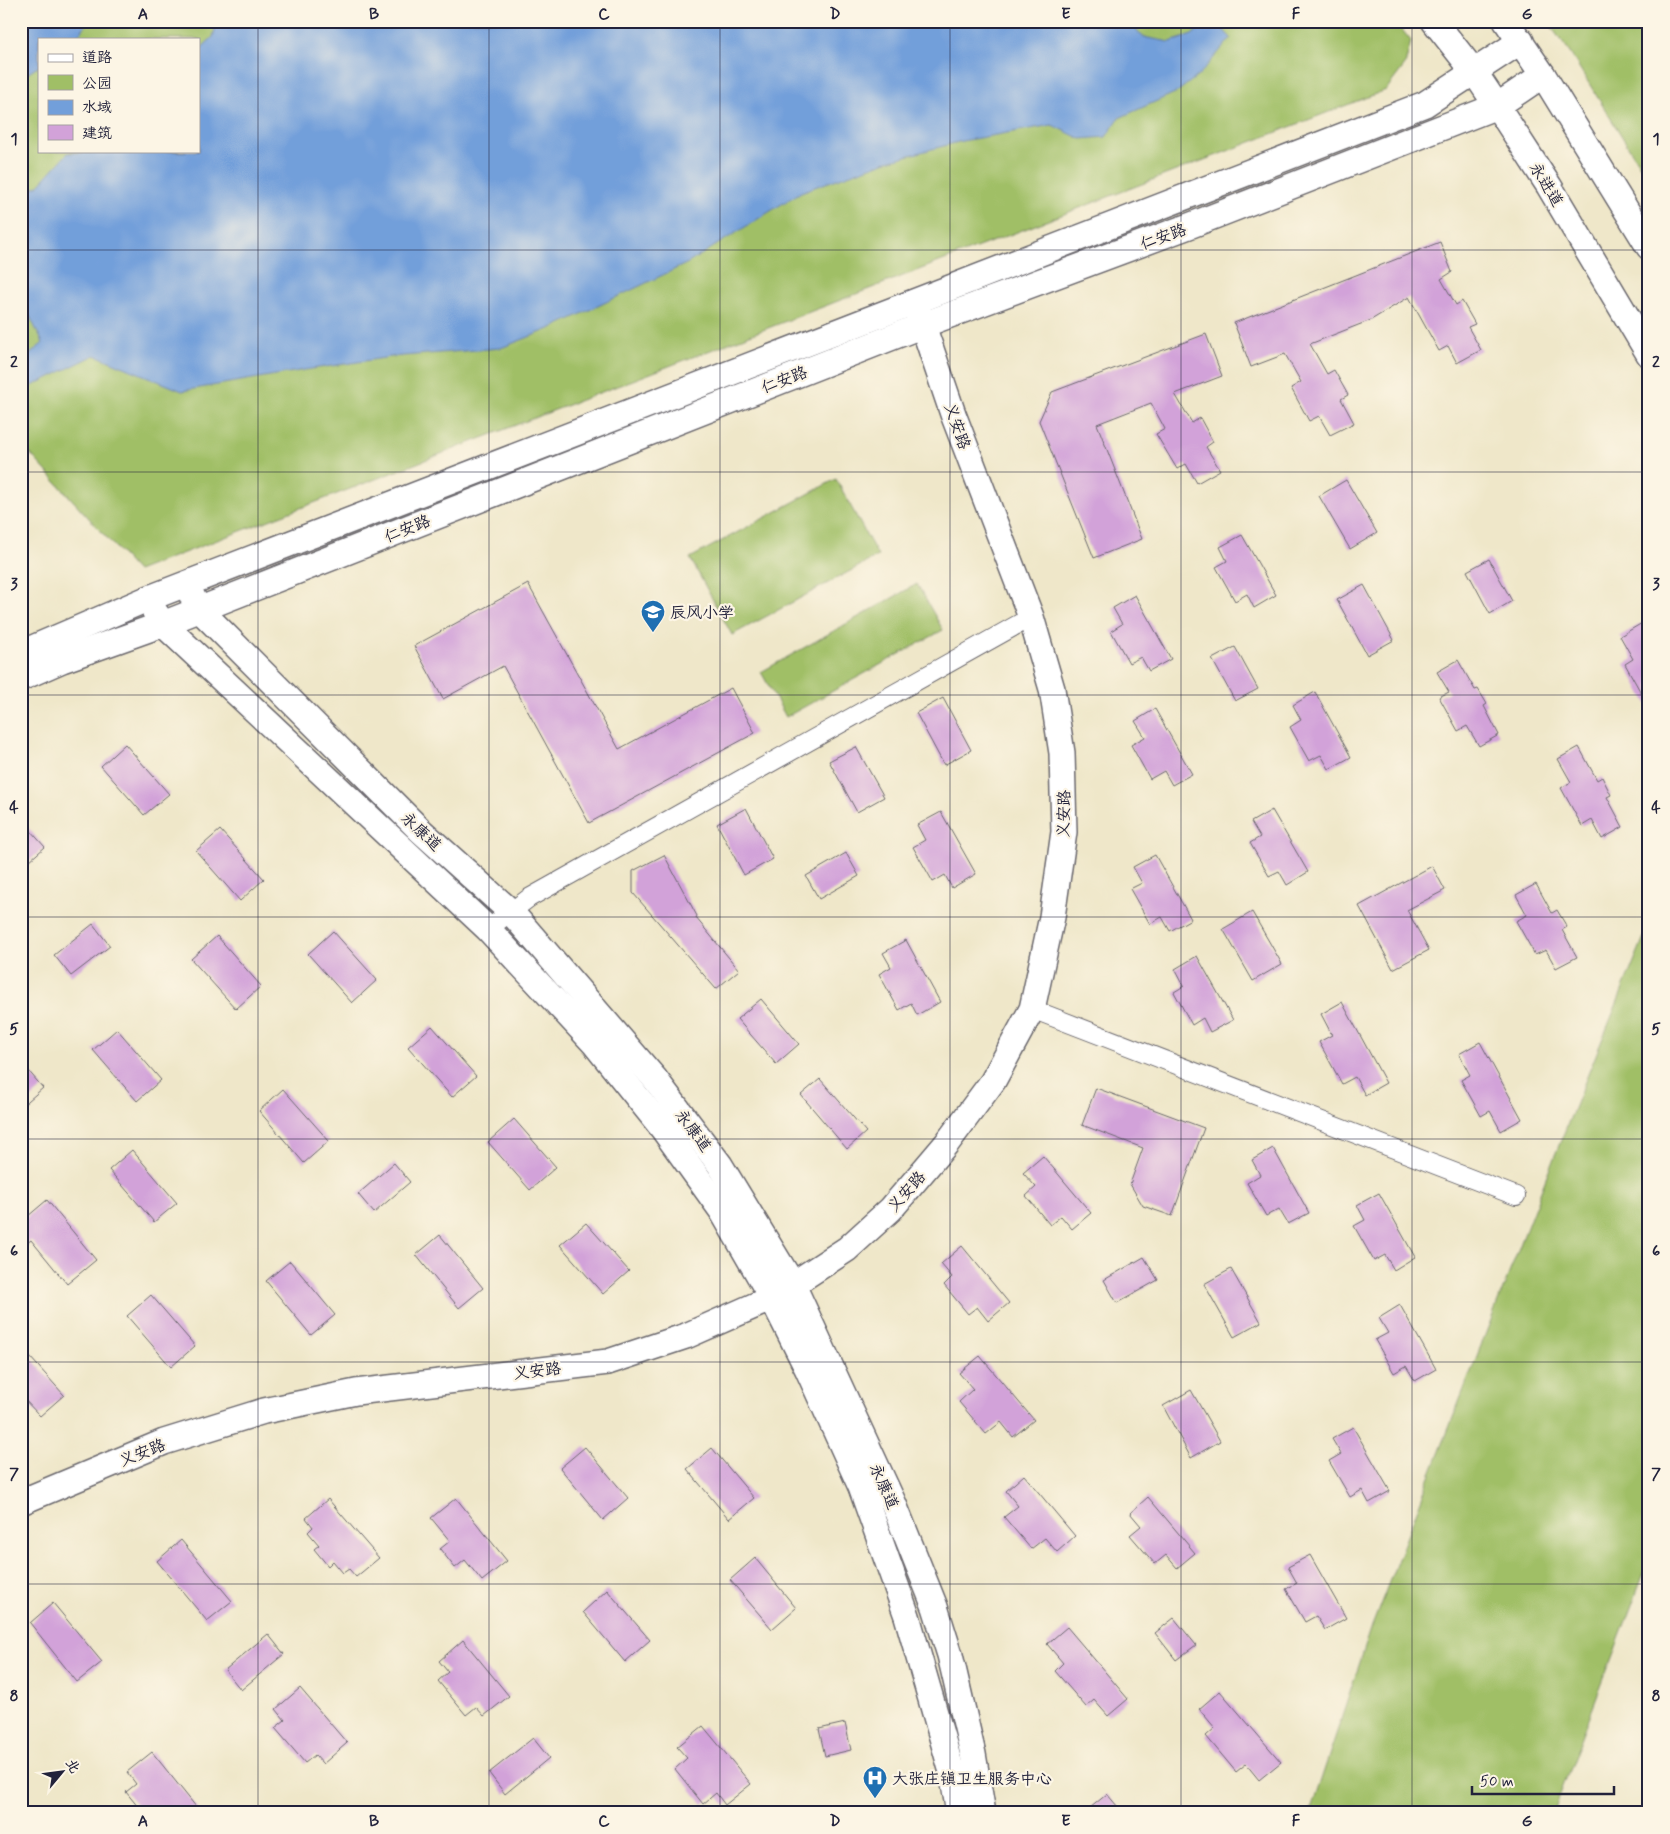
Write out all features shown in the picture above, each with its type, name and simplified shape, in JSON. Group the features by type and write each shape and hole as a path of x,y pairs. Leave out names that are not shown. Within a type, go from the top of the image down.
{"street":[{"name":"永进道","path":"1434,21 1475,73 1549,186 1649,354"},
{"path":"1506,21 1543,75 1649,247"},
{"name":"仁安路","path":"21,678 62,660 163,624 1425,104 1475,73 1521,41"},
{"name":"仁安路","path":"21,653 185,585 919,314 1189,226 1497,106 1543,75"},
{"name":"义安路","path":"21,1502 164,1442 264,1411 356,1392 608,1362 686,1336 772,1298 847,1249 891,1209 947,1143 993,1081 1032,1010 1052,917 1064,832 1062,753 1052,689 1031,617 953,414 919,314"},
{"name":"永康道","path":"185,585 199,609 421,831 511,912 655,1079 720,1165 793,1285 894,1502 935,1607 950,1655 973,1754 983,1813"},
{"name":"永康道","path":"147,600 163,624 488,929 594,1043 663,1129 722,1211 772,1298 808,1370 864,1496 907,1616 952,1772 959,1813"},
{"path":"488,929 529,898 1031,617"},
{"path":"1032,1010 1516,1196"}],"green space":[{"path":"21,21 1395,21 1411,41 1405,65 1386,90 137,571 27,450 21,452"},
{"path":"1547,21 1649,21 1649,180 1570,53"},
{"path":"836,479 878,556 732,635 690,558"},
{"path":"917,584 943,630 786,717 761,672"},
{"path":"1649,925 1649,1560 1553,1813 1310,1813 1372,1626 1555,1155"}],"water":[{"path":"21,21 86,21 85,26 76,38 38,38 38,67 21,78"},
{"path":"217,21 1129,21 1143,37 1170,42 1192,35 1208,21 1215,21 1231,38 1199,75 1177,92 1119,118 1106,137 1081,139 1052,125 962,141 884,162 801,192 688,263 552,328 501,348 391,357 182,391 95,355 32,386 21,381 21,362 43,343 21,299 21,192 38,186 68,153 200,152 200,49 213,37"}],"building":[{"path":"1440,242 1452,272 1441,279 1456,305 1462,301 1475,324 1468,327 1481,350 1457,363 1448,346 1439,351 1409,297 1371,320 1310,344 1327,374 1334,370 1348,395 1341,399 1354,423 1330,435 1319,416 1309,421 1291,388 1301,382 1285,354 1251,367 1234,323"},
{"path":"1206,334 1222,376 1175,394 1192,423 1200,418 1213,442 1206,447 1220,470 1197,483 1186,464 1177,469 1156,434 1165,429 1151,403 1097,424 1142,539 1094,558 1039,421 1052,392"},
{"path":"1346,480 1377,533 1350,549 1319,496"},
{"path":"1242,535 1276,595 1254,608 1247,594 1235,601 1216,567 1227,561 1220,547"},
{"path":"1489,559 1512,601 1490,614 1467,571"},
{"path":"528,584 619,749 731,688 755,733 589,823 503,666 443,699 414,646"},
{"path":"1364,585 1394,640 1367,655 1337,600"},
{"path":"1135,595 1171,659 1149,671 1141,657 1129,663 1111,631 1122,624 1113,608"},
{"path":"1649,619 1649,707 1625,664 1633,659 1620,636"},
{"path":"1235,647 1258,689 1235,701 1212,659"},
{"path":"1458,660 1475,690 1478,689 1487,704 1484,706 1499,735 1479,746 1467,726 1458,731 1439,697 1449,692 1437,672"},
{"path":"1315,692 1351,757 1329,769 1321,755 1309,761 1290,727 1301,720 1293,705"},
{"path":"943,698 971,750 944,765 916,713"},
{"path":"1155,709 1192,774 1172,785 1164,771 1150,779 1131,745 1145,737 1135,721"},
{"path":"125,744 169,794 144,815 101,766"},
{"path":"856,747 884,797 857,812 829,761"},
{"path":"1579,747 1597,780 1602,777 1611,795 1607,797 1623,827 1602,839 1592,820 1582,826 1561,788 1571,782 1558,759"},
{"path":"746,808 773,859 744,875 717,824"},
{"path":"1272,810 1308,872 1287,885 1279,871 1269,876 1250,843 1260,837 1251,822"},
{"path":"941,812 976,874 952,888 945,875 933,882 913,847 925,840 917,825"},
{"path":"21,820 45,847 21,868"},
{"path":"220,830 264,879 240,901 196,851"},
{"path":"846,853 859,876 819,899 806,876"},
{"path":"664,855 697,916 696,918 739,970 716,989 633,893 633,871"},
{"path":"1155,855 1191,919 1170,931 1162,917 1150,924 1130,889 1142,883 1133,867"},
{"path":"1432,866 1445,890 1407,910 1429,950 1393,969 1359,906"},
{"path":"1536,884 1552,913 1557,910 1567,927 1562,930 1577,957 1556,968 1546,950 1535,955 1516,921 1527,915 1516,895"},
{"path":"1252,912 1282,964 1253,981 1223,929"},
{"path":"93,924 110,946 71,976 54,955"},
{"path":"333,931 377,980 352,1003 308,954"},
{"path":"217,936 261,986 236,1009 191,959"},
{"path":"906,940 940,1002 917,1015 911,1003 899,1010 879,974 891,967 883,953"},
{"path":"1197,956 1233,1020 1210,1032 1203,1018 1192,1025 1174,992 1184,986 1175,969"},
{"path":"761,999 799,1044 776,1064 737,1019"},
{"path":"1342,1002 1386,1083 1365,1095 1355,1077 1342,1084 1319,1042 1332,1035 1321,1014"},
{"path":"432,1026 476,1076 452,1097 408,1047"},
{"path":"117,1029 161,1080 137,1101 93,1050"},
{"path":"1480,1042 1522,1119 1501,1131 1490,1111 1481,1116 1461,1080 1470,1075 1459,1054"},
{"path":"21,1062 43,1088 21,1107"},
{"path":"820,1079 866,1132 847,1149 801,1095"},
{"path":"1096,1088 1204,1128 1172,1216 1143,1206 1130,1184 1143,1148 1082,1125"},
{"path":"283,1089 329,1141 304,1163 259,1111"},
{"path":"514,1119 556,1167 530,1190 488,1142"},
{"path":"1273,1148 1309,1213 1288,1224 1279,1209 1266,1216 1247,1183 1260,1175 1252,1160"},
{"path":"132,1150 177,1203 154,1222 109,1170"},
{"path":"1043,1156 1091,1213 1072,1229 1061,1216 1050,1225 1026,1196 1036,1187 1023,1173"},
{"path":"394,1163 410,1182 374,1213 358,1194"},
{"path":"1379,1193 1415,1257 1394,1270 1385,1255 1374,1261 1354,1226 1365,1220 1357,1205"},
{"path":"47,1200 96,1260 67,1284 31,1240 21,1248 21,1222"},
{"path":"586,1223 629,1271 603,1294 560,1245"},
{"path":"440,1235 483,1288 459,1308 416,1255"},
{"path":"962,1246 1009,1303 988,1321 977,1307 968,1314 944,1285 952,1277 941,1264"},
{"path":"1144,1257 1158,1280 1117,1303 1104,1280"},
{"path":"290,1261 335,1315 311,1335 266,1281"},
{"path":"1231,1269 1261,1322 1234,1337 1204,1284"},
{"path":"151,1295 195,1346 171,1367 127,1316"},
{"path":"1400,1305 1436,1369 1415,1381 1406,1366 1394,1373 1375,1340 1388,1333 1379,1318"},
{"path":"21,1347 64,1395 40,1416 21,1396"},
{"path":"980,1356 1034,1420 1013,1437 1001,1422 986,1434 959,1402 973,1389 959,1373"},
{"path":"1191,1390 1220,1441 1191,1458 1163,1406"},
{"path":"1353,1427 1390,1491 1369,1503 1362,1490 1350,1497 1329,1461 1341,1454 1332,1439"},
{"path":"585,1447 628,1498 603,1520 560,1468"},
{"path":"712,1448 754,1498 729,1519 687,1469"},
{"path":"1024,1475 1075,1536 1057,1552 1045,1538 1031,1549 1004,1517 1018,1506 1006,1491"},
{"path":"1148,1497 1195,1553 1177,1568 1166,1555 1155,1564 1130,1535 1141,1526 1130,1513"},
{"path":"456,1498 507,1561 482,1581 465,1560 455,1568 440,1549 450,1541 431,1518"},
{"path":"328,1499 379,1558 356,1577 349,1569 343,1573 333,1561 328,1566 314,1549 319,1545 308,1532 313,1527 306,1518"},
{"path":"181,1540 232,1601 207,1621 157,1561"},
{"path":"1310,1555 1346,1618 1325,1630 1316,1616 1305,1622 1286,1589 1297,1583 1288,1567"},
{"path":"755,1558 796,1608 772,1629 730,1580"},
{"path":"607,1590 650,1640 625,1662 583,1612"},
{"path":"53,1603 102,1662 77,1682 30,1623"},
{"path":"1174,1618 1196,1645 1176,1660 1155,1633"},
{"path":"1067,1627 1128,1699 1108,1716 1094,1700 1086,1707 1055,1671 1063,1663 1047,1644"},
{"path":"268,1634 284,1654 241,1690 225,1670"},
{"path":"463,1640 509,1696 484,1716 476,1707 466,1715 438,1681 448,1672 439,1661"},
{"path":"300,1688 347,1743 323,1764 315,1755 305,1763 275,1728 285,1720 276,1709"},
{"path":"1220,1691 1281,1762 1259,1780 1246,1764 1236,1772 1206,1736 1215,1728 1199,1709"},
{"path":"845,1723 851,1750 825,1756 819,1729"},
{"path":"703,1726 751,1784 725,1805 716,1793 703,1804 675,1769 687,1758 677,1747"},
{"path":"533,1738 549,1758 505,1794 489,1773"},
{"path":"152,1752 201,1813 143,1813 126,1792 136,1784 127,1772"},
{"path":"1107,1794 1123,1813 1084,1813"}],"place":[{"name":"辰风小学","path":"653,633"},
{"name":"大张庄镇卫生服务中心","path":"875,1799"}]}
